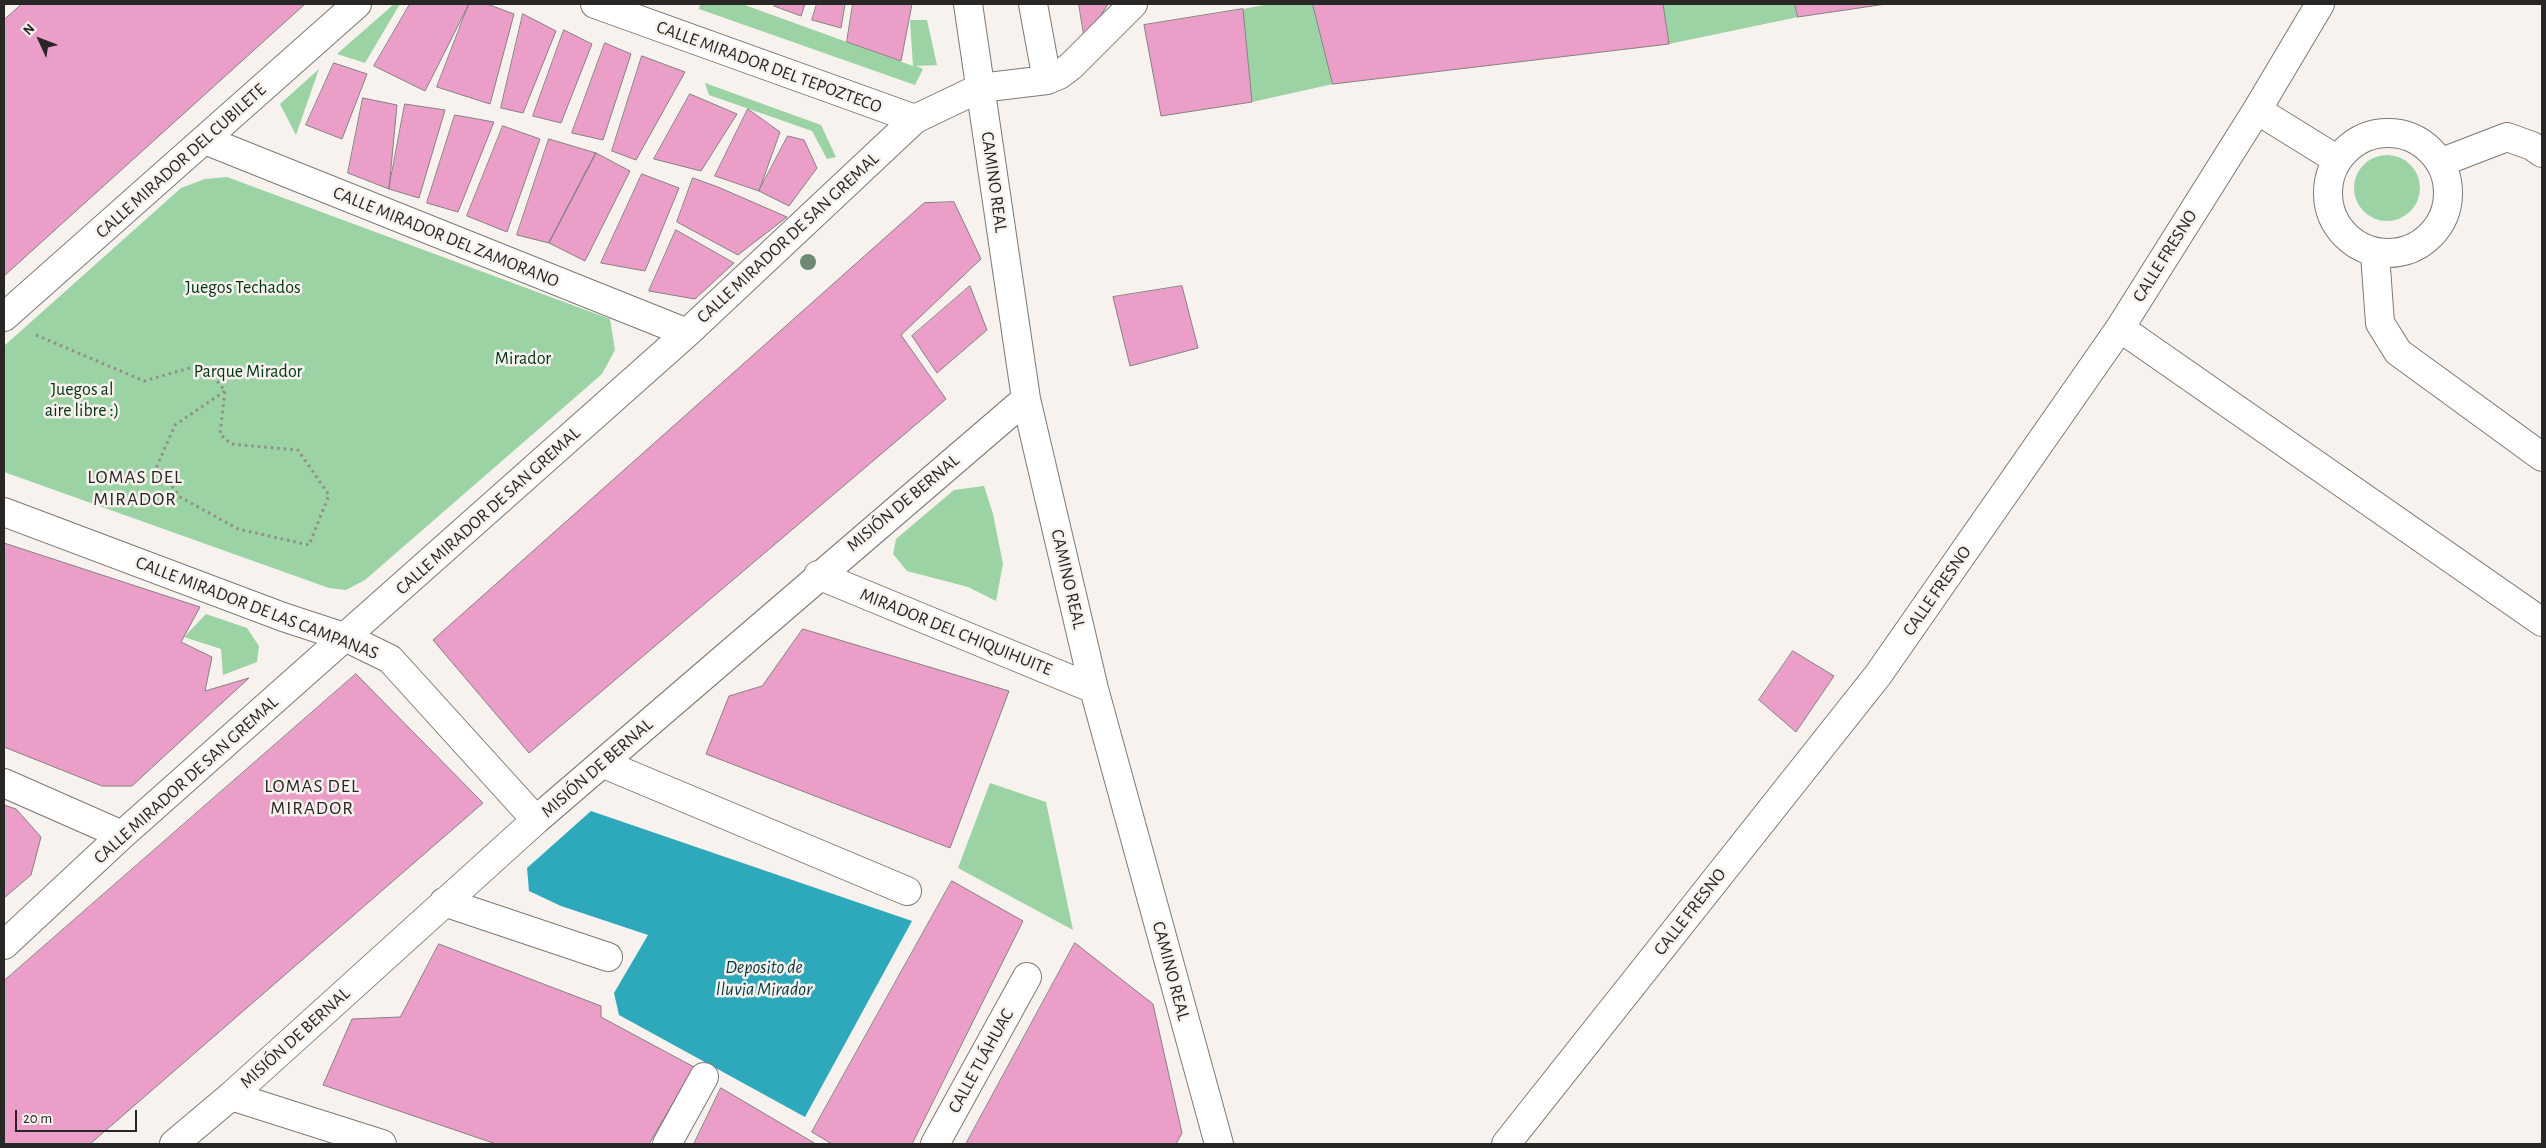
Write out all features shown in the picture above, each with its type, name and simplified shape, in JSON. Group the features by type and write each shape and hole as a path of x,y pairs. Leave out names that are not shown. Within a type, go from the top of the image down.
{"street":[{"name":"CALLE MIRADOR DEL CUBILETE","path":"4,317 357,4"},
{"name":"CALLE MIRADOR DEL TEPOZTECO","path":"595,4 915,119"},
{"name":"CAMINO REAL","path":"968,4 1026,399 1094,689 1217,1143"},
{"path":"1033,4 1047,80 1071,66 1133,4"},
{"name":"CALLE FRESNO","path":"1506,1144 1878,674 2120,328 2257,110 2320,4"},
{"name":"CALLE MIRADOR DE SAN GREMAL","path":"4,945 122,835 347,638 687,334 915,119 980,88 1047,80"},
{"path":"2257,110 2336,159"},
{"path":"2390,131 2420,140 2442,162 2449,196 2438,229 2410,250 2375,254 2348,240 2331,217 2326,187 2336,159 2360,138 2390,131"},
{"path":"2442,162 2507,137 2532,146 2542,153"},
{"name":"CALLE MIRADOR DEL ZAMORANO","path":"205,140 687,334"},
{"path":"2375,254 2380,323 2398,352 2542,457"},
{"path":"2120,328 2542,622"},
{"name":"MISIÓN DE BERNAL","path":"174,1144 231,1096 536,820 604,764 818,576 1026,399"},
{"name":"CALLE MIRADOR DE LAS CAMPANAS","path":"4,512 283,617 347,638 390,659 536,820"},
{"name":"MIRADOR DEL CHIQUIHUITE","path":"818,576 1094,689"},
{"path":"604,764 907,892"},
{"path":"4,783 122,835"},
{"path":"444,902 608,958"},
{"name":"CALLE TLÁHUAC","path":"935,1144 1028,977"},
{"path":"667,1144 704,1077"},
{"path":"231,1096 382,1144"}],"path":[{"path":"30,332 144,381 204,364 225,391 220,434 231,444 298,450 330,495 309,545 238,529 180,496 157,466 175,425 225,391"}],"green space":[{"path":"394,4 400,4 365,63 337,54"},
{"path":"700,4 742,4 913,66 910,20 927,20 937,65 916,66 923,69 915,85 699,9"},
{"path":"1269,4 1313,4 1333,84 1252,102 1243,9"},
{"path":"1663,4 1795,4 1798,17 1669,44"},
{"path":"319,69 296,135 280,104"},
{"path":"705,83 821,125 836,157 827,159 812,131 709,95"},
{"path":"2387,155 2400,158 2410,165 2417,175 2420,188 2417,201 2410,211 2400,218 2387,221 2374,218 2364,211 2357,201 2354,188 2357,175 2364,165 2374,158"},
{"name":"Parque Mirador","path":"227,177 610,319 615,350 602,374 365,580 346,590 329,588 4,472 4,346 181,188 205,179"},
{"path":"984,486 993,514 1003,564 996,601 968,587 907,571 893,554 896,539 954,490"},
{"path":"206,614 247,628 259,646 257,662 223,675 221,649 184,637"},
{"path":"990,783 1046,802 1073,930 958,868"}],"water":[{"name":"Deposito de lluvia Mirador","path":"591,811 912,921 805,1117 619,1015 614,993 648,935 561,906 529,891 527,868"}],"building":[{"path":"22,4 305,4 4,276 4,20"},
{"path":"410,4 469,4 425,91 374,66"},
{"path":"469,4 487,4 514,14 490,104 437,87"},
{"path":"776,4 805,4 801,16 774,6"},
{"path":"817,4 845,4 841,28 812,20"},
{"path":"853,4 912,4 901,61 847,42"},
{"path":"1079,4 1108,4 1085,42"},
{"path":"1313,4 1663,4 1669,44 1333,84"},
{"path":"1795,4 1886,4 1798,17"},
{"path":"1243,9 1252,102 1161,116 1144,25"},
{"path":"523,14 556,31 523,113 501,108"},
{"path":"564,30 592,44 561,123 533,116"},
{"path":"605,43 631,54 603,140 572,133"},
{"path":"642,56 685,72 636,160 612,151"},
{"path":"334,63 367,74 342,139 306,125"},
{"path":"690,94 737,114 701,171 654,159"},
{"path":"363,98 397,105 389,189 348,173"},
{"path":"405,104 445,110 419,198 389,189"},
{"path":"748,109 780,132 759,191 715,176"},
{"path":"455,115 494,122 458,212 427,203"},
{"path":"503,126 540,139 507,232 467,216"},
{"path":"788,136 804,140 817,168 789,206 759,191"},
{"path":"549,139 596,153 549,243 517,235"},
{"path":"596,153 630,171 585,261 549,243"},
{"path":"642,174 679,188 645,271 601,263"},
{"path":"693,178 787,217 738,255 677,222"},
{"path":"954,202 981,259 901,335 946,399 529,753 433,640 924,203"},
{"path":"676,230 734,263 695,299 649,291"},
{"path":"970,286 987,330 937,373 912,336"},
{"path":"1182,286 1198,348 1130,366 1113,297"},
{"path":"4,543 200,607 181,642 212,657 205,691 249,678 132,786 102,786 4,747"},
{"path":"803,629 1009,691 950,848 706,754 729,696 762,686"},
{"path":"1793,651 1834,676 1796,732 1759,700"},
{"path":"356,674 483,803 90,1144 4,1144 4,981"},
{"path":"4,805 16,809 41,837 31,875 4,898"},
{"path":"952,881 1023,921 912,1144 832,1144 812,1132"},
{"path":"1075,943 1153,1004 1182,1133 1176,1144 966,1144"},
{"path":"439,944 601,1006 601,1017 694,1067 649,1144 496,1144 323,1085 352,1019 400,1017"},
{"path":"721,1088 816,1144 694,1144"}],"district":[{"name":"LOMAS DEL MIRADOR","path":"135,488"},
{"name":"LOMAS DEL MIRADOR","path":"312,797"}],"park label":[{"name":"Juegos Techados","path":"243,288"},
{"name":"Mirador","path":"523,359"},
{"name":"Juegos al aire libre :)","path":"82,400"}]}
